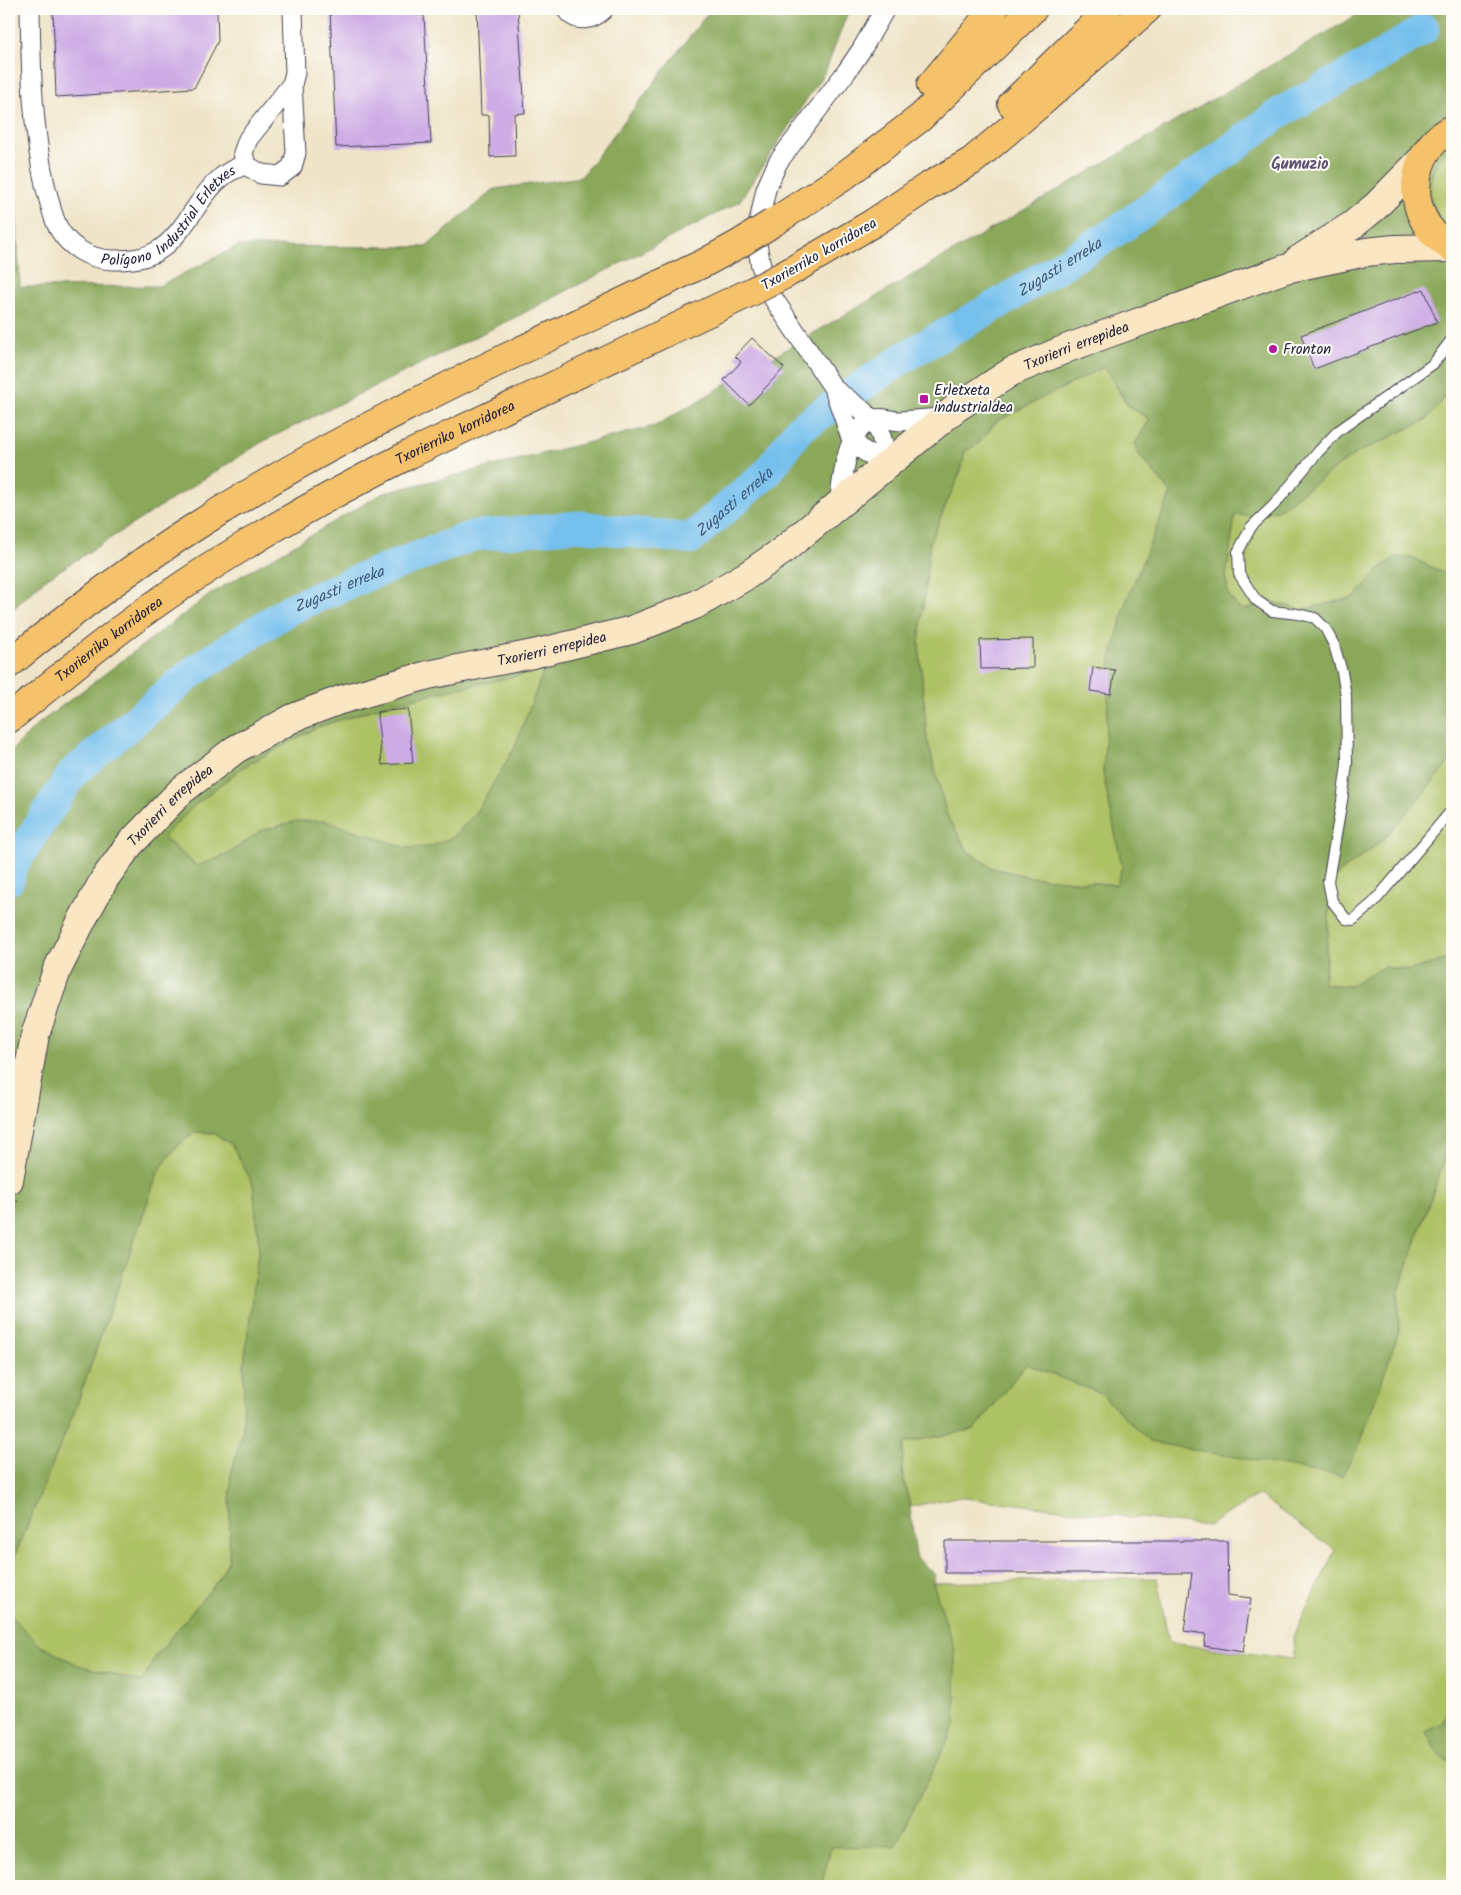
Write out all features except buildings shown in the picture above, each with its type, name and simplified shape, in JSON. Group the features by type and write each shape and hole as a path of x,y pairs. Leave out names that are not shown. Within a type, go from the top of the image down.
{"highway":[{"path":"868,156 956,56 994,9"},
{"path":"9,664 61,622 161,549 253,491 338,443 425,398 704,263 774,222 816,195 920,118 1034,9"},
{"path":"927,187 947,161 1029,89 1107,9"},
{"name":"Txorierriko korridorea","path":"9,719 87,656 185,584 274,528 401,458 753,291 873,223 927,187 972,161 1147,9"},
{"path":"1452,105 1449,130 1432,144 1422,159 1416,178 1416,199 1423,218 1435,235 1452,248"}],"main road":[{"path":"1285,269 1354,224 1376,207 1422,159"},
{"path":"1285,269 1366,252 1396,249 1452,248"},
{"name":"Txorierri errepidea","path":"13,1188 35,1035 57,970 105,878 130,844 182,790 236,749 293,718 340,700 428,675 533,654 632,630 695,605 746,576 781,552 942,418 1011,372 1068,348 1285,269"}],"street":[{"name":"Polígono Industrial Erletxes","path":"30,9 32,80 42,167 56,223 64,236 75,247 98,259 135,259 154,253 173,238 216,181 235,168 246,165 243,153 248,139 292,84"},
{"path":"246,165 261,174 280,176 292,167 296,153 292,84 295,74 294,9"},
{"path":"566,9 580,20 590,19 604,9"},
{"path":"839,504 850,438 834,389 767,286 760,266 758,227 766,189 778,162 847,71 885,9"},
{"path":"834,389 871,418 882,438 886,452 886,465"},
{"path":"850,438 871,418 899,421 942,418"},
{"path":"850,438 864,451 886,465"}],"lane":[{"path":"1452,339 1433,364 1338,431 1274,505 1251,526 1238,552 1239,574 1256,600 1272,611 1315,618 1326,628 1334,645 1342,672 1346,696 1347,764 1328,881 1332,901 1346,920 1353,920 1374,902 1452,810"}],"path":[{"path":"9,1241 13,1188"}],"green space":[{"path":"711,9 849,9 826,70 739,202 522,314 262,442 43,581 9,613 9,67 20,287 159,286 238,246 426,247 494,189 581,177"},
{"path":"1367,9 1452,9 1452,145 1442,155 1436,165 1430,188 1436,211 1442,221 1452,231 1452,381 1443,400 1426,420 1355,454 1281,508 1258,516 1235,515 1226,577 1228,594 1238,608 1244,610 1268,601 1302,610 1355,597 1383,566 1396,557 1412,558 1452,577 1452,759 1384,839 1332,879 1324,984 1349,986 1383,967 1410,970 1452,958 1452,1137 1398,1294 1399,1331 1360,1444 1342,1476 1150,1442 1100,1393 1026,1364 975,1429 904,1443 902,1471 910,1507 916,1557 935,1575 933,1583 955,1650 956,1724 895,1846 831,1847 821,1886 9,1886 9,1609 12,1617 41,1646 78,1665 142,1682 156,1656 219,1579 229,1559 231,1475 243,1429 244,1365 259,1245 253,1184 232,1145 214,1133 195,1132 176,1147 158,1172 76,1407 9,1570 9,753 38,724 212,593 383,493 655,426","holes":["1104,367 1129,406 1150,419 1135,444 1137,452 1171,493 1126,602 1111,658 1103,773 1122,867 1116,885 1031,877 992,868 968,851 947,816 927,739 919,643 930,542 961,470 965,451 978,444 997,421","544,670 514,749 475,814 453,837 430,847 407,848 326,821 296,821 261,831 226,855 197,866 163,837 195,805 243,767 318,727 392,703"]},
{"path":"1452,145 1452,231 1442,221 1436,211 1430,188 1436,165 1442,155"},
{"path":"1104,367 1128,406 1150,419 1135,444 1137,452 1171,493 1126,602 1103,773 1122,867 1117,885 1031,877 992,868 968,851 947,816 927,739 919,643 930,542 961,470 965,451 978,444 997,421"},
{"path":"1452,381 1452,577 1412,558 1383,566 1355,597 1302,610 1268,601 1244,610 1238,608 1228,594 1226,577 1235,515 1258,516 1281,508 1355,454 1426,420 1443,400"},
{"path":"544,669 514,749 475,814 453,837 430,847 407,848 326,821 261,831 226,855 197,866 163,837 195,805 243,767 318,727 392,703"},
{"path":"1452,759 1452,958 1410,970 1383,967 1349,986 1324,984 1332,879 1384,839"},
{"path":"195,1132 214,1133 232,1145 253,1184 259,1245 244,1365 243,1429 231,1475 229,1559 219,1579 156,1656 142,1682 78,1665 41,1646 12,1617 9,1609 9,1570 76,1407 158,1172 176,1147"},
{"path":"1452,1137 1452,1701 1442,1723 1446,1760 1452,1764 1452,1886 821,1886 831,1847 955,1651 933,1583 1157,1578 1169,1643 1294,1659 1293,1637 1335,1550 1258,1495 1208,1526 956,1497 910,1507 902,1471 904,1443 975,1429 1026,1364 1100,1393 1150,1442 1360,1444 1399,1331 1398,1294"},
{"path":"1452,1701 1452,1764 1436,1752 1426,1732 1442,1723"}],"waterway":[{"path":"1410,9 1424,29"},
{"name":"Zugasti erreka","path":"9,880 11,868 73,773 194,671 290,609 364,577 472,536 579,526 690,539 767,473 799,429 906,356 1007,299 1121,228 1281,112 1369,63 1424,29"}],"place":[{"name":"Fronton","path":"1273,349"},
{"name":"Erletxeta industrialdea","path":"924,399"}],"district":[{"name":"Gumuzio","path":"1300,163"}]}
